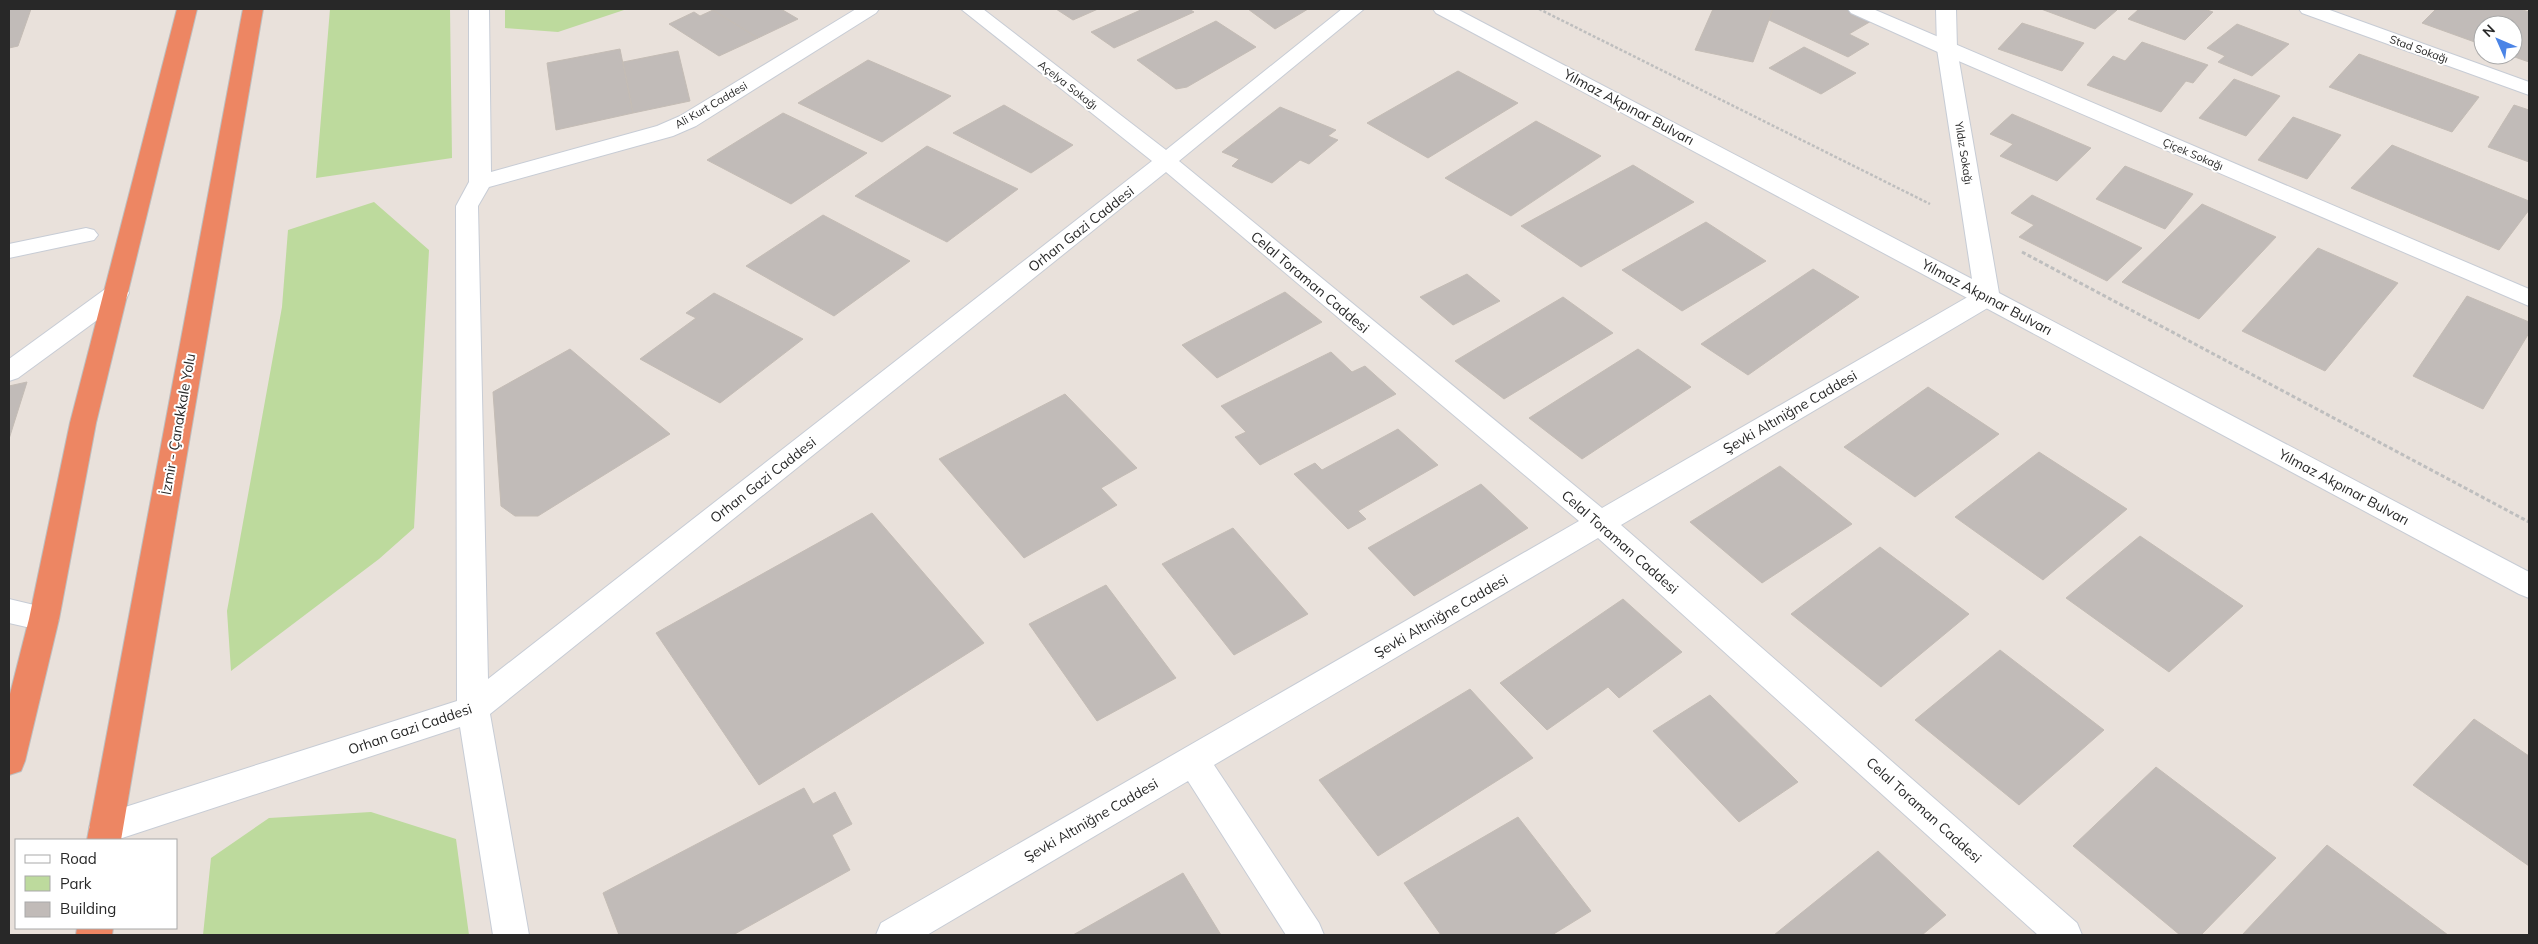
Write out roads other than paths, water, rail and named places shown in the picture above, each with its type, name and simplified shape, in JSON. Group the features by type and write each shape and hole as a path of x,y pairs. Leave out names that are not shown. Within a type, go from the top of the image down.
{"highway":[{"path":"9,761 44,619 83,423 187,9"},
{"name":"İzmir - Çanakkale Yolu","path":"105,834 253,9"}],"street":[{"path":"479,9 480,182 467,206 473,710 511,935"},
{"name":"Ali Kurt Caddesi","path":"480,182 672,128 688,121 869,9"},
{"name":"Açelya Sokağı","path":"971,9 1166,161"},
{"name":"Orhan Gazi Caddesi","path":"105,834 473,710 1166,161 1354,9"},
{"name":"Yılmaz Akpınar Bulvarı","path":"1444,9 2529,586"},
{"name":"Çiçek Sokağı","path":"1858,9 1947,49 2529,298"},
{"name":"Yıldız Sokağı","path":"1946,9 1947,49 1987,297"},
{"name":"Stad Sokağı","path":"2309,9 2529,89"},
{"name":"Celal Toraman Caddesi","path":"1166,161 1600,523 2064,935"},
{"path":"9,251 86,235"},
{"path":"9,372 116,293"},
{"name":"Şevki Altıniğne Caddesi","path":"894,935 1987,297"},
{"path":"9,611 44,619"},
{"path":"1193,761 1306,935"}]}
